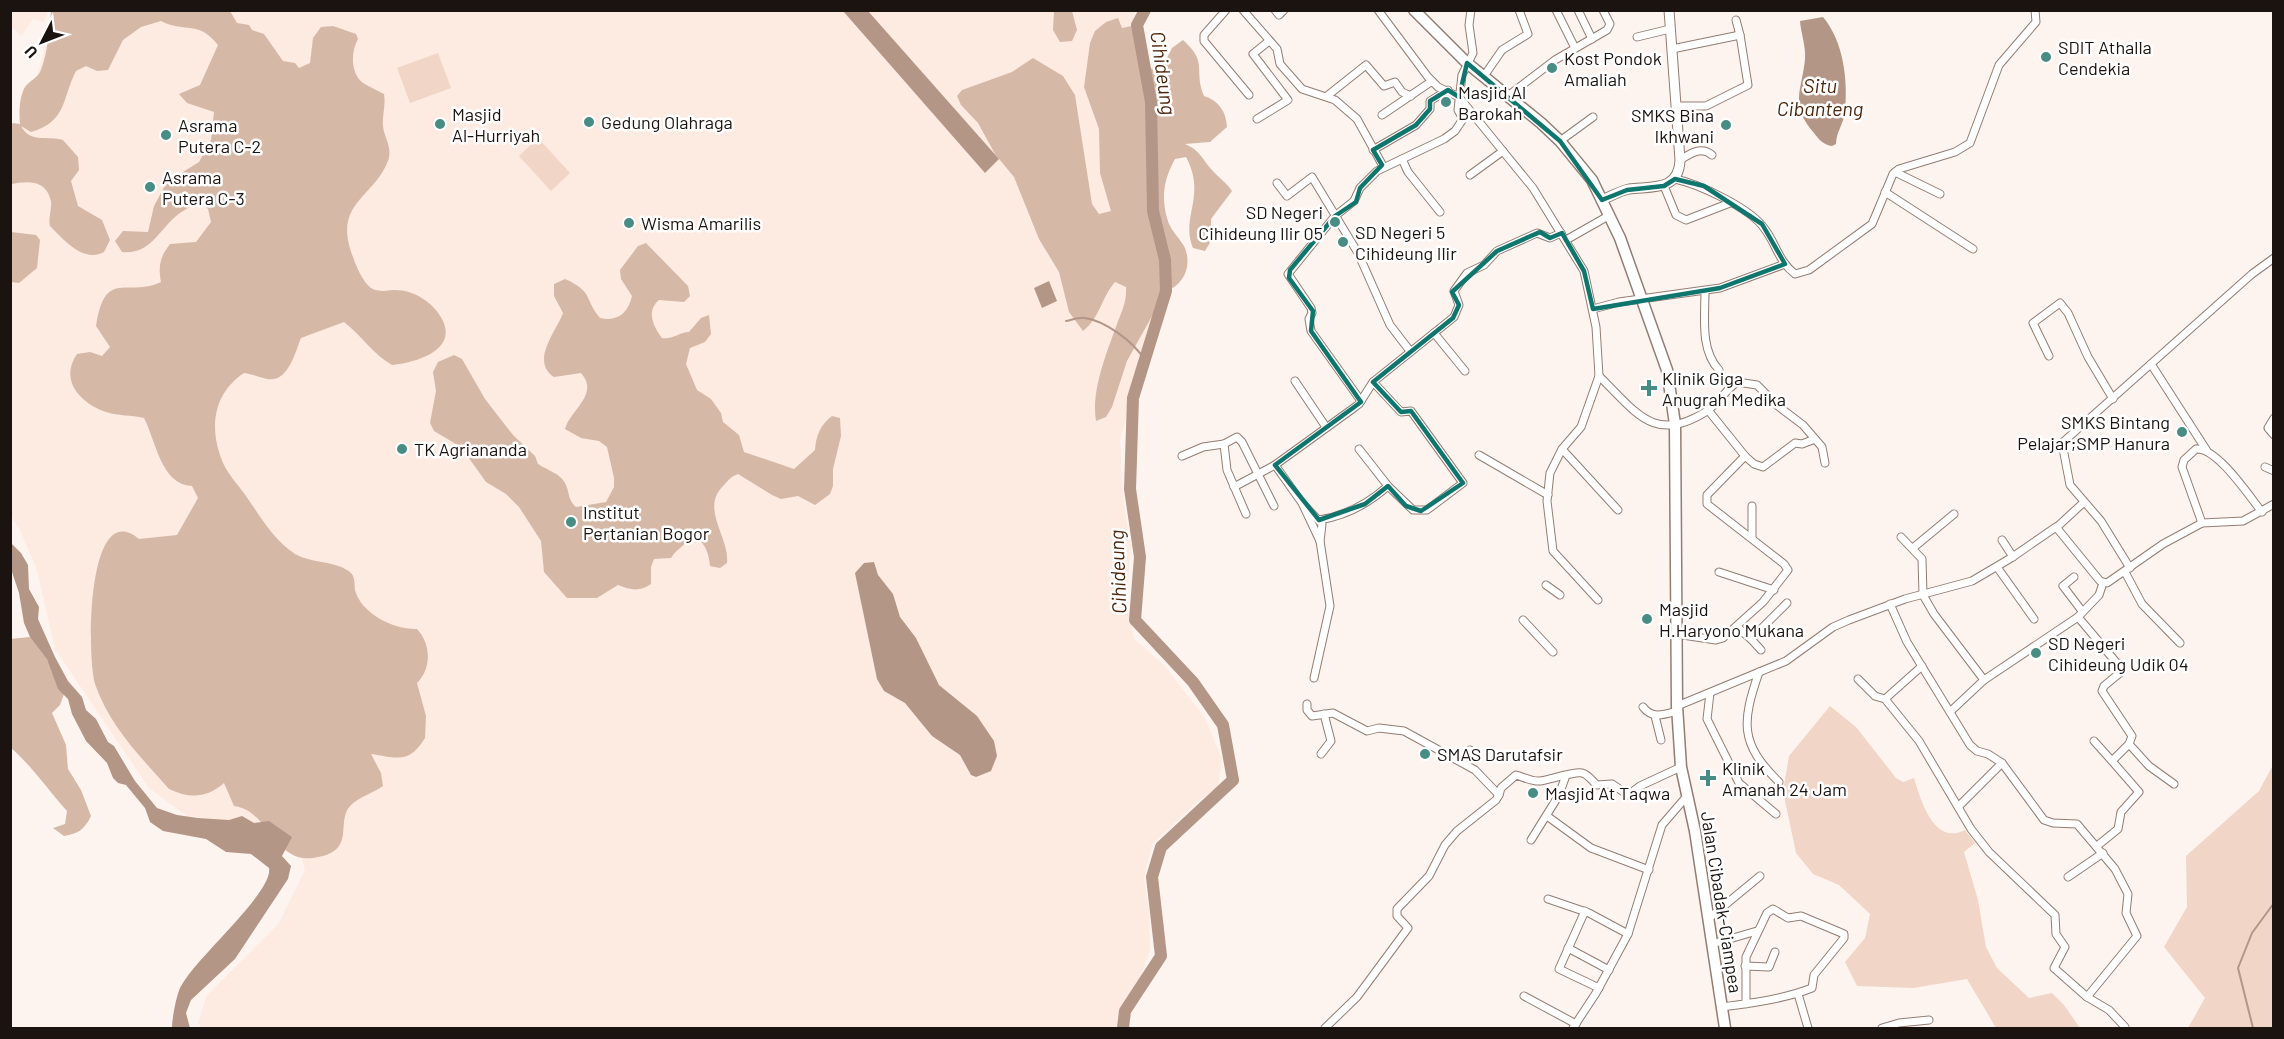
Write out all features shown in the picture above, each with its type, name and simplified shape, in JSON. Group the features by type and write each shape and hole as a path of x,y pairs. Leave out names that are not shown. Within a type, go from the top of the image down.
{"highway":[{"name":"Jalan Cibadak-Ciampea","path":"1414,10 1467,63 1509,95 1560,141 1592,180 1610,215 1667,370 1676,424 1677,709 1681,767 1725,1029"}],"main road":[{"path":"1602,200 1627,190 1664,186 1675,179 1680,160 1669,10"}],"street":[{"path":"1226,10 1204,35 1204,41 1249,95"},
{"path":"1243,10 1277,49 1280,64 1302,89 1327,96 1357,119 1383,166"},
{"path":"1275,10 1279,15 1284,10"},
{"path":"1378,10 1432,81 1459,97 1533,188 1584,271 1593,309 1599,376 1581,427 1562,448 1550,473 1548,495 1553,551 1598,600"},
{"path":"1360,401 1311,331 1309,324 1311,308 1288,278 1290,270 1335,216 1354,201 1360,188 1383,166 1444,139 1461,125 1462,119 1458,110 1459,97 1467,63 1474,50 1469,25 1471,10"},
{"path":"1484,76 1502,50 1528,33 1519,10"},
{"path":"1556,10 1575,48"},
{"path":"1578,10 1592,39"},
{"path":"1509,95 1575,48 1609,28 1604,10"},
{"path":"1675,179 1704,186 1762,224 1785,264 1795,274 1809,270 1872,224 1895,172 1906,165 1955,152 1970,143 1999,65 2036,22 2035,10"},
{"path":"1676,106 1706,106 1748,87 1736,20"},
{"path":"1637,37 1670,29"},
{"path":"1672,49 1740,35"},
{"path":"1257,118 1288,101 1253,54 1269,40"},
{"path":"1327,96 1366,65 1384,86 1395,82 1402,92 1411,96"},
{"path":"1382,115 1432,81"},
{"path":"1373,150 1416,125 1430,109 1430,101 1448,90"},
{"path":"1560,141 1593,117"},
{"path":"1470,175 1503,151"},
{"path":"1680,160 1696,151 1707,151 1712,155"},
{"path":"1402,159 1408,172 1440,212"},
{"path":"1895,172 1940,194"},
{"path":"1277,183 1287,196 1312,177 1358,253 1390,325 1410,351"},
{"path":"1664,186 1674,212 1686,220 1730,203"},
{"path":"1885,192 1973,249"},
{"path":"1234,487 1275,465 1360,401 1366,388 1454,317 1459,305 1454,291 1467,273 1484,265 1497,251 1537,233 1550,238 1564,237 1610,215"},
{"path":"2180,644 2142,604 2128,570 2101,521 2070,485 2062,443 2070,433 2113,399 2252,274 2274,258"},
{"path":"1593,309 1732,285 1785,264"},
{"path":"1705,291 1707,348 1710,359 1719,370"},
{"path":"2049,356 2033,323 2060,303 2068,313 2088,357 2113,399"},
{"path":"1434,333 1465,371"},
{"path":"2151,364 2207,451 2224,466 2262,512"},
{"path":"1599,376 1642,418 1663,427 1708,411 1737,382 1757,385 1815,439 1824,452 1826,463"},
{"path":"1295,381 1326,427"},
{"path":"1359,449 1406,506 1421,511 1463,483 1411,411 1401,412 1373,382"},
{"path":"1708,411 1745,456 1754,464 1763,467 1795,443 1802,444 1815,439"},
{"path":"2274,418 2268,428 2274,435"},
{"path":"1182,456 1203,447 1224,444 1232,437 1240,439 1274,506"},
{"path":"1224,444 1227,470 1246,514"},
{"path":"1562,448 1618,510"},
{"path":"2202,523 2182,467 2184,460 2196,449 2207,451"},
{"path":"1479,455 1548,495"},
{"path":"1676,634 1719,640 1737,627 1774,590 1788,570 1752,538 1709,506 1706,500 1707,495 1745,456"},
{"path":"1275,465 1302,503 1319,520 1323,528 1320,541"},
{"path":"2265,467 2274,471"},
{"path":"1319,520 1344,514 1365,504 1388,486"},
{"path":"1302,503 1320,541 1330,606 1314,678"},
{"path":"1643,707 1648,714 1655,716 1677,709 1799,654 1833,627 1890,604 1972,580 1997,567 2057,527 2084,503"},
{"path":"1951,711 1984,680 2080,614 2099,595 2103,583 2128,570 2163,544 2202,523 2243,521 2274,504"},
{"path":"1752,506 1752,538"},
{"path":"1913,548 1954,514"},
{"path":"2057,527 2103,583"},
{"path":"1901,537 1919,554 1923,566 1923,595 1934,614 1984,680"},
{"path":"2002,540 2013,557"},
{"path":"1997,567 2034,619"},
{"path":"1719,572 1774,590"},
{"path":"2074,577 2063,586 2080,614 2121,668 2121,672 2104,686 2102,691 2132,736 2128,744 2112,761"},
{"path":"1546,585 1560,595"},
{"path":"1751,639 1787,603"},
{"path":"1890,604 1907,642 1972,747 2002,763 2044,820 2052,824 2067,822 2077,824 2103,853 2128,894 2126,913 2137,936 2087,997"},
{"path":"1523,620 1553,652"},
{"path":"1737,627 1761,650"},
{"path":"1885,699 1922,666"},
{"path":"1759,672 1748,711 1747,737 1760,762 1779,782"},
{"path":"1857,680 1875,696 1885,699 1919,741 1971,829 1989,852 2055,915 2056,934 2065,947 2054,968 2087,997 2109,1010 2125,1027"},
{"path":"1710,693 1707,719 1739,783 1776,814"},
{"path":"1307,704 1310,714 1333,713 1367,731 1379,728 1404,731 1463,762 1480,774 1499,795"},
{"path":"1322,754 1331,741 1324,714"},
{"path":"1655,716 1661,740"},
{"path":"2094,741 2139,792 2121,812 2118,829 2097,846"},
{"path":"2128,744 2149,766 2174,784"},
{"path":"1463,762 1470,750"},
{"path":"1959,806 2002,763"},
{"path":"1325,1029 1357,997 1408,928 1396,912 1429,876 1445,845 1457,831 1496,801 1501,788 1516,775 1539,781 1553,776 1565,778 1575,773 1585,774 1597,785 1612,784 1628,795 1651,780 1681,767"},
{"path":"1532,840 1548,816 1565,778"},
{"path":"1524,996 1574,1026 1599,988 1628,934 1662,825 1687,796"},
{"path":"1548,816 1591,848 1648,870"},
{"path":"2068,877 2103,853"},
{"path":"1708,920 1760,876"},
{"path":"1548,899 1585,911 1628,934"},
{"path":"1722,1007 1746,1004 1798,994 1812,988 1814,975 1845,938 1844,934 1801,916 1788,918 1773,909 1767,913 1749,947 1745,966 1746,1004"},
{"path":"1585,911 1560,970 1599,988"},
{"path":"1712,944 1757,931"},
{"path":"1568,948 1609,970"},
{"path":"1745,966 1769,967 1775,952"},
{"path":"1798,994 1808,1029"},
{"path":"1882,1029 1899,1023 1929,1020"}],"highlighted area":[{"path":"1467,63 1560,141 1602,200 1627,190 1664,186 1675,179 1704,186 1762,224 1785,264 1720,288 1593,309 1584,271 1562,233 1550,238 1540,232 1497,251 1452,292 1459,305 1453,318 1373,382 1401,412 1411,411 1463,483 1421,511 1406,506 1388,486 1365,504 1319,520 1275,465 1361,402 1311,331 1313,311 1289,278 1290,270 1335,216 1356,202 1360,188 1382,165 1373,150 1416,125 1430,109 1430,101 1448,90 1459,97"}],"shaded area":[{"path":"10,11 48,11 44,22 33,19 21,36 11,26"},
{"path":"51,11 230,11 237,23 249,25 252,30 264,34 283,61 295,63 299,68 310,63 313,38 321,27 333,26 356,34 358,39 353,62 356,74 363,83 384,94 383,126 389,147 388,161 381,174 351,213 348,239 356,265 368,285 379,291 408,292 428,302 442,319 446,330 444,339 439,347 422,358 392,365 379,356 344,322 301,338 290,366 280,376 267,379 244,373 233,382 219,403 215,427 219,452 226,469 281,542 301,557 335,565 350,572 358,599 371,613 399,627 417,629 427,649 425,670 417,683 426,716 425,738 408,756 396,758 371,754 381,773 383,786 351,805 346,812 341,843 336,850 327,855 313,858 289,853 256,817 234,806 224,783 211,792 198,795 184,794 169,789 117,727 101,700 95,684 92,669 91,616 100,559 109,540 122,532 139,539 177,535 198,498 192,486 182,484 166,470 144,418 106,412 88,403 75,389 70,373 77,354 90,352 102,356 110,347 96,326 105,296 119,288 149,286 161,282 161,262 170,244 196,242 211,222 208,209 200,201 178,215 152,241 139,250 122,252 115,241 123,231 148,232 154,206 167,182 199,162 211,140 214,112 187,103 179,94 200,85 218,45 211,37 198,29 178,27 161,21 141,27 123,40 108,70 97,71 86,66 76,71 62,108 51,122 31,132 21,126 25,132 34,137 63,140 78,157 79,170 71,181 78,206 102,220 110,240 104,252 89,255 74,248 50,226 51,201 45,189 29,182 11,184 10,127 13,123 20,124 23,91 41,70 47,48"},
{"name":"Institut Pertanian Bogor","path":"57,11 1136,11 1128,33 1158,244 1159,312 1140,366 1120,440 1123,498 1131,547 1126,600 1134,639 1164,665 1205,718 1222,759 1218,787 1196,803 1152,844 1144,878 1149,912 1150,950 1123,1028 202,1028 198,1023 207,995 279,923 305,870 299,848 236,822 187,816 149,788 55,649 37,570 19,528 11,516 10,127 20,131"},
{"path":"1054,11 1072,11 1077,30 1072,41 1060,42 1053,30"},
{"path":"1118,18 1122,28 1137,25 1139,46 1149,68 1161,70 1172,48 1183,40 1196,55 1204,96 1221,107 1227,127 1210,142 1185,144 1197,152 1232,191 1211,219 1211,241 1205,251 1193,248 1189,226 1194,195 1192,171 1186,157 1175,159 1166,181 1164,202 1168,222 1187,253 1187,267 1178,284 1166,291 1127,361 1112,407 1106,417 1096,421 1097,386 1125,303 1126,287 1115,282 1097,314 1083,331 1069,312 1059,272 1039,239 1014,177 995,154 978,123 961,105 957,96 962,90 1012,72 1033,58 1063,76 1075,95 1092,204 1099,214 1111,211 1100,173 1099,129 1084,87 1090,43 1095,31 1106,22"},
{"path":"438,53 451,88 410,103 397,68"},
{"path":"538,138 570,173 551,191 519,156"},
{"path":"11,232 36,235 40,240 37,268 19,283 11,282"},
{"path":"646,243 688,286 690,296 684,302 659,300 652,314 656,329 662,338 669,338 689,332 701,318 709,315 711,334 705,342 690,348 686,364 697,390 711,399 721,413 723,422 739,435 744,452 794,469 815,450 818,435 824,423 832,416 840,418 841,436 833,469 833,486 830,494 815,505 798,496 781,499 738,474 735,475 723,486 714,504 727,553 727,563 720,568 710,566 705,547 692,534 671,558 654,559 651,567 651,584 647,587 635,589 618,585 597,598 567,598 544,572 541,541 519,507 506,494 486,482 461,447 434,431 430,423 436,391 433,372 438,362 454,355 462,359 485,399 513,435 535,456 538,464 564,481 570,500 576,507 606,502 614,487 607,447 599,441 581,438 565,429 586,395 586,381 581,373 554,377 544,363 547,346 563,313 554,296 554,284 565,279 585,292 600,318 617,317 628,307 632,296 621,279 620,270 638,246"},
{"path":"30,637 38,640 64,694 60,705 52,713 66,745 68,769 81,790 91,816 80,830 64,836 53,828 65,824 67,811 11,748 10,639"},
{"path":"1830,706 1856,727 1896,778 1903,782 1914,778 1925,809 1937,827 1945,832 1954,833 1965,830 1975,843 1964,852 1978,900 1986,947 1997,968 2029,998 2052,993 2064,1005 2080,1028 1996,1028 1967,979 1913,988 1857,986 1845,962 1865,938 1870,914 1839,885 1813,874 1796,853 1783,791 1789,756"},
{"path":"2273,765 2273,1028 2188,1028 2205,998 2164,947 2187,907 2186,856 2259,791"}],"water":[{"path":"843,11 868,11 999,159 985,173"},
{"name":"Situ Cibanteng","path":"1823,17 1836,38 1840,50 1846,88 1844,116 1836,144 1832,146 1816,136 1806,123 1799,105 1805,54 1800,21"},
{"path":"1049,281 1057,301 1042,308 1034,288"},
{"path":"11,543 28,565 29,589 39,607 38,619 68,681 82,697 86,710 96,719 108,742 114,746 135,781 157,808 177,815 198,818 229,820 242,816 254,823 269,821 292,837 282,856 291,866 288,879 235,959 191,1000 186,1013 190,1028 172,1028 174,1008 180,988 259,893 267,879 269,868 251,854 226,852 206,839 163,831 150,822 145,808 126,785 118,783 113,778 107,763 86,741 72,714 68,699 58,689 47,659 30,637 24,623 19,593 11,569"},
{"path":"874,562 878,575 893,594 900,617 916,638 939,685 977,716 994,741 997,756 991,771 976,777 971,775 960,755 932,736 905,703 884,691 877,679 855,573 864,563"}],"waterway":[{"name":"Cihideung","path":"1123,1028 1125,1011 1161,956 1152,877 1161,847 1233,780 1223,725 1193,682 1135,620 1140,557 1130,489 1133,398 1166,291 1165,260 1153,211 1151,102 1137,25 1145,10"},
{"path":"1066,321 1083,318 1101,323 1126,339 1144,359"},
{"path":"2253,1028 2238,968 2252,933 2274,903"}],"place":[{"name":"SDIT Athalla Cendekia","path":"2046,57"},
{"name":"Kost Pondok Amaliah","path":"1552,68"},
{"name":"Masjid Al Barokah","path":"1446,102"},
{"name":"Gedung Olahraga","path":"589,122"},
{"name":"Masjid Al-Hurriyah","path":"440,124"},
{"name":"SMKS Bina Ikhwani","path":"1726,125"},
{"name":"Asrama Putera C-2","path":"166,135"},
{"name":"Asrama Putera C-3","path":"150,187"},
{"name":"SD Negeri Cihideung Ilir 05","path":"1335,222"},
{"name":"Wisma Amarilis","path":"629,223"},
{"name":"SD Negeri 5 Cihideung Ilir","path":"1343,242"},
{"name":"Klinik Giga Anugrah Medika","path":"1649,388"},
{"name":"SMKS Bintang Pelajar;SMP Hanura","path":"2182,432"},
{"name":"TK Agriananda","path":"402,449"},
{"name":"Institut Pertanian Bogor","path":"571,522"},
{"name":"Masjid H.Haryono Mukana","path":"1647,619"},
{"name":"SD Negeri Cihideung Udik 04","path":"2036,653"},
{"name":"SMAS Darutafsir","path":"1425,754"},
{"name":"Klinik Amanah 24 Jam","path":"1708,778"},
{"name":"Masjid At Taqwa","path":"1533,793"}]}
